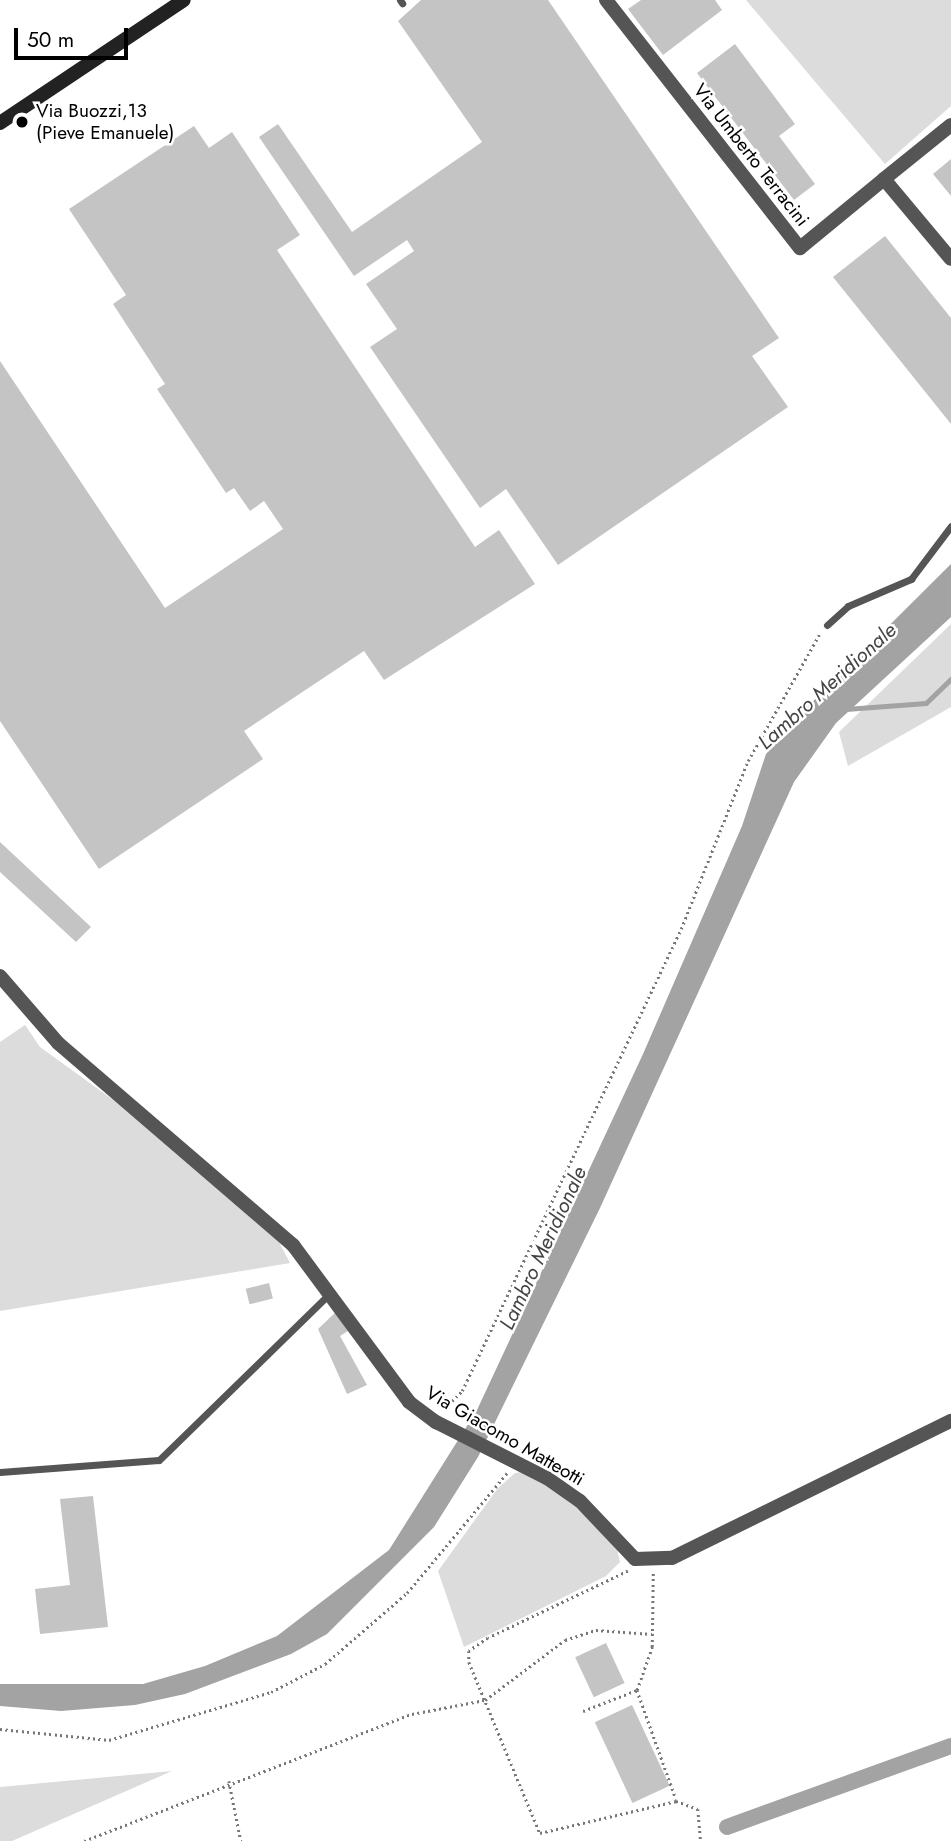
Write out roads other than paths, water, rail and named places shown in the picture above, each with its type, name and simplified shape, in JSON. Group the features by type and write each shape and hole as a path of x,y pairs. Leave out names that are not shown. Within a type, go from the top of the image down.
{"main road":[{"path":"0,123 184,0"}],"street":[{"name":"Via Umberto Terracini","path":"606,0 800,248 951,125"},
{"path":"884,179 951,259"},
{"name":"Via Giacomo Matteotti","path":"0,976 58,1043 293,1245 332,1291 410,1402 458,1434 520,1462 580,1501 650,1562 951,1421"}],"lane":[{"path":"827,625 848,606 911,579 951,526"},
{"path":"0,1472 159,1460 332,1291"}],"waterway":[{"path":"846,709 926,703 951,679"},
{"path":"727,1827 951,1746"}],"place":[{"name":"Via Buozzi,13 (Pieve Emanuele)","path":"22,122"}],"water label":[{"name":"Lambro Meridionale","path":"827,686"},
{"name":"Lambro Meridionale","path":"543,1248"}]}
